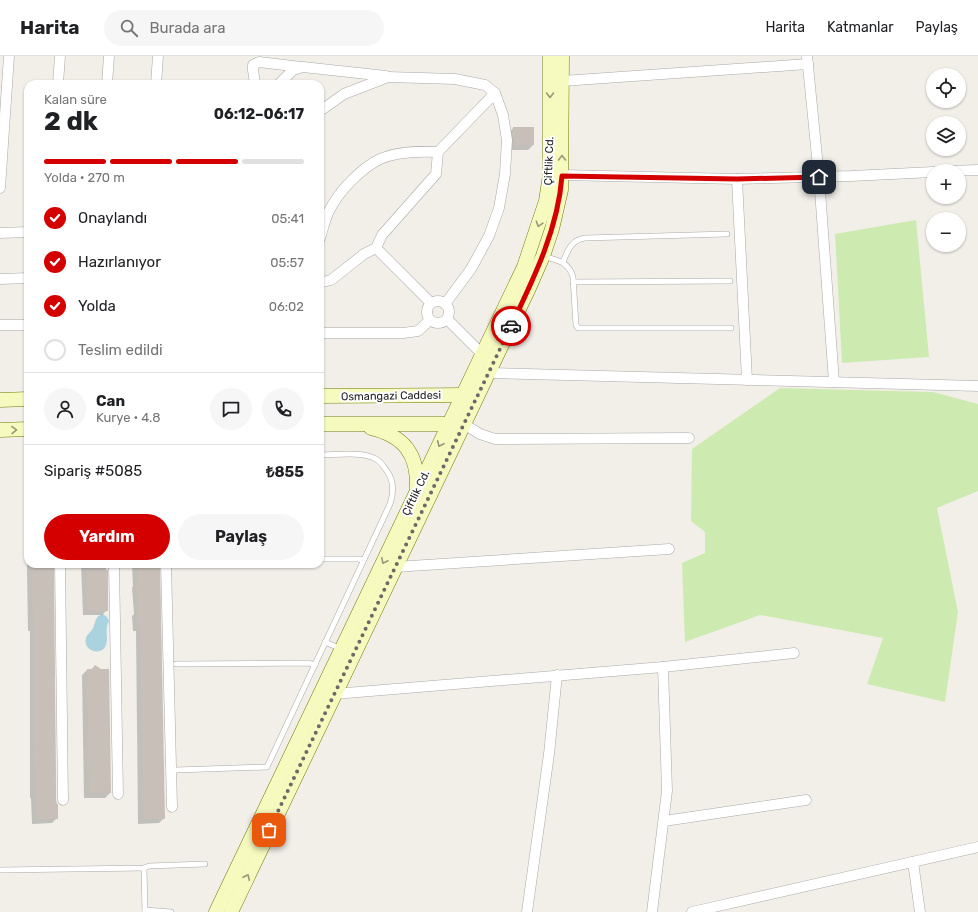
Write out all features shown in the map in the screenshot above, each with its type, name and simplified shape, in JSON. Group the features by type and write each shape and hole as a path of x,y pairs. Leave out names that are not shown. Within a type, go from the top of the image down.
{"street":[{"path":"0,188 9,56"},
{"path":"58,80 60,56"},
{"path":"107,80 109,56"},
{"path":"156,80 158,56"},
{"name":"Çiftlik Cd.","path":"216,912 524,267 546,201 550,175 550,56"},
{"name":"Çiftlik Cd.","path":"231,912 478,395 542,256 558,207 562,176 562,56"},
{"path":"562,81 808,60 819,177 834,382"},
{"path":"254,80 253,65 259,62 388,76 455,80 485,85 495,93 503,115 507,140 505,174 498,208 489,236 471,269 446,304"},
{"path":"283,80 293,70 302,67"},
{"path":"324,108 344,94 388,76"},
{"path":"324,282 331,280 364,254 376,248 382,235 436,174 438,152 495,93"},
{"path":"324,225 328,212 342,190 362,172 381,159 416,151 438,152"},
{"path":"966,170 978,170"},
{"path":"562,176 737,179 926,172"},
{"path":"737,179 747,380"},
{"path":"0,233 24,232"},
{"path":"376,248 431,303"},
{"path":"0,279 24,278"},
{"path":"438,301 446,304 449,309 447,319 437,323 430,320 427,313 431,303 438,301"},
{"path":"447,319 482,354"},
{"path":"324,333 403,333 418,331 430,320"},
{"path":"0,325 24,325"},
{"path":"488,373 978,386"},
{"name":"Osmangazi Caddesi","path":"324,396 478,395"},
{"path":"0,400 24,399"},
{"path":"324,424 464,424 480,434 495,439 689,438"},
{"path":"355,424 379,430 393,436 405,445 413,456 416,468 417,491"},
{"path":"0,430 24,429"},
{"path":"395,567 669,549"},
{"path":"60,568 63,800"},
{"path":"114,568 118,794"},
{"path":"166,568 172,807"},
{"path":"334,694 663,667 794,653"},
{"path":"652,912 667,791 663,667"},
{"path":"527,912 549,754 557,675"},
{"path":"664,821 806,800"},
{"path":"692,912 978,847"},
{"path":"913,862 920,912"}],"lane":[{"path":"564,262 568,248 576,240 585,238 728,234"},
{"path":"542,256 564,262 570,270 573,282 576,325 578,328 731,328"},
{"path":"573,282 730,281"},
{"path":"176,770 267,767 315,665 390,504 392,486 389,474 377,460 368,456 324,455"},
{"path":"324,559 363,560"},
{"path":"325,642 342,649"},
{"path":"176,664 308,663 315,665"},
{"path":"0,870 144,868 149,866 205,864"},
{"path":"144,868 145,911 171,912"}],"green space":[{"path":"916,220 929,357 842,363 835,234"},
{"path":"780,388 933,392 978,404 978,491 937,508 958,612 945,702 867,684 883,638 760,615 685,642 682,563 705,553 705,532 691,521 692,449"}],"water":[{"path":"103,614 109,621 106,645 101,651 93,651 87,646 86,638 93,628 97,617"}],"building":[{"path":"513,127 534,127 534,145 513,145"},
{"path":"32,568 54,568 56,800 58,804 58,819 36,819"},
{"path":"92,568 108,570 108,611 87,611 86,571 91,571"},
{"path":"137,568 160,568 165,819 143,819 140,626 138,626 136,582 138,582"},
{"path":"95,665 101,669 109,669 111,793 89,793 87,669 92,669"}],"way so far":[{"path":"269,830 511,326"}],"route":[{"path":"511,326 529,288 552,229 558,207 562,176 737,179 819,177"}]}
